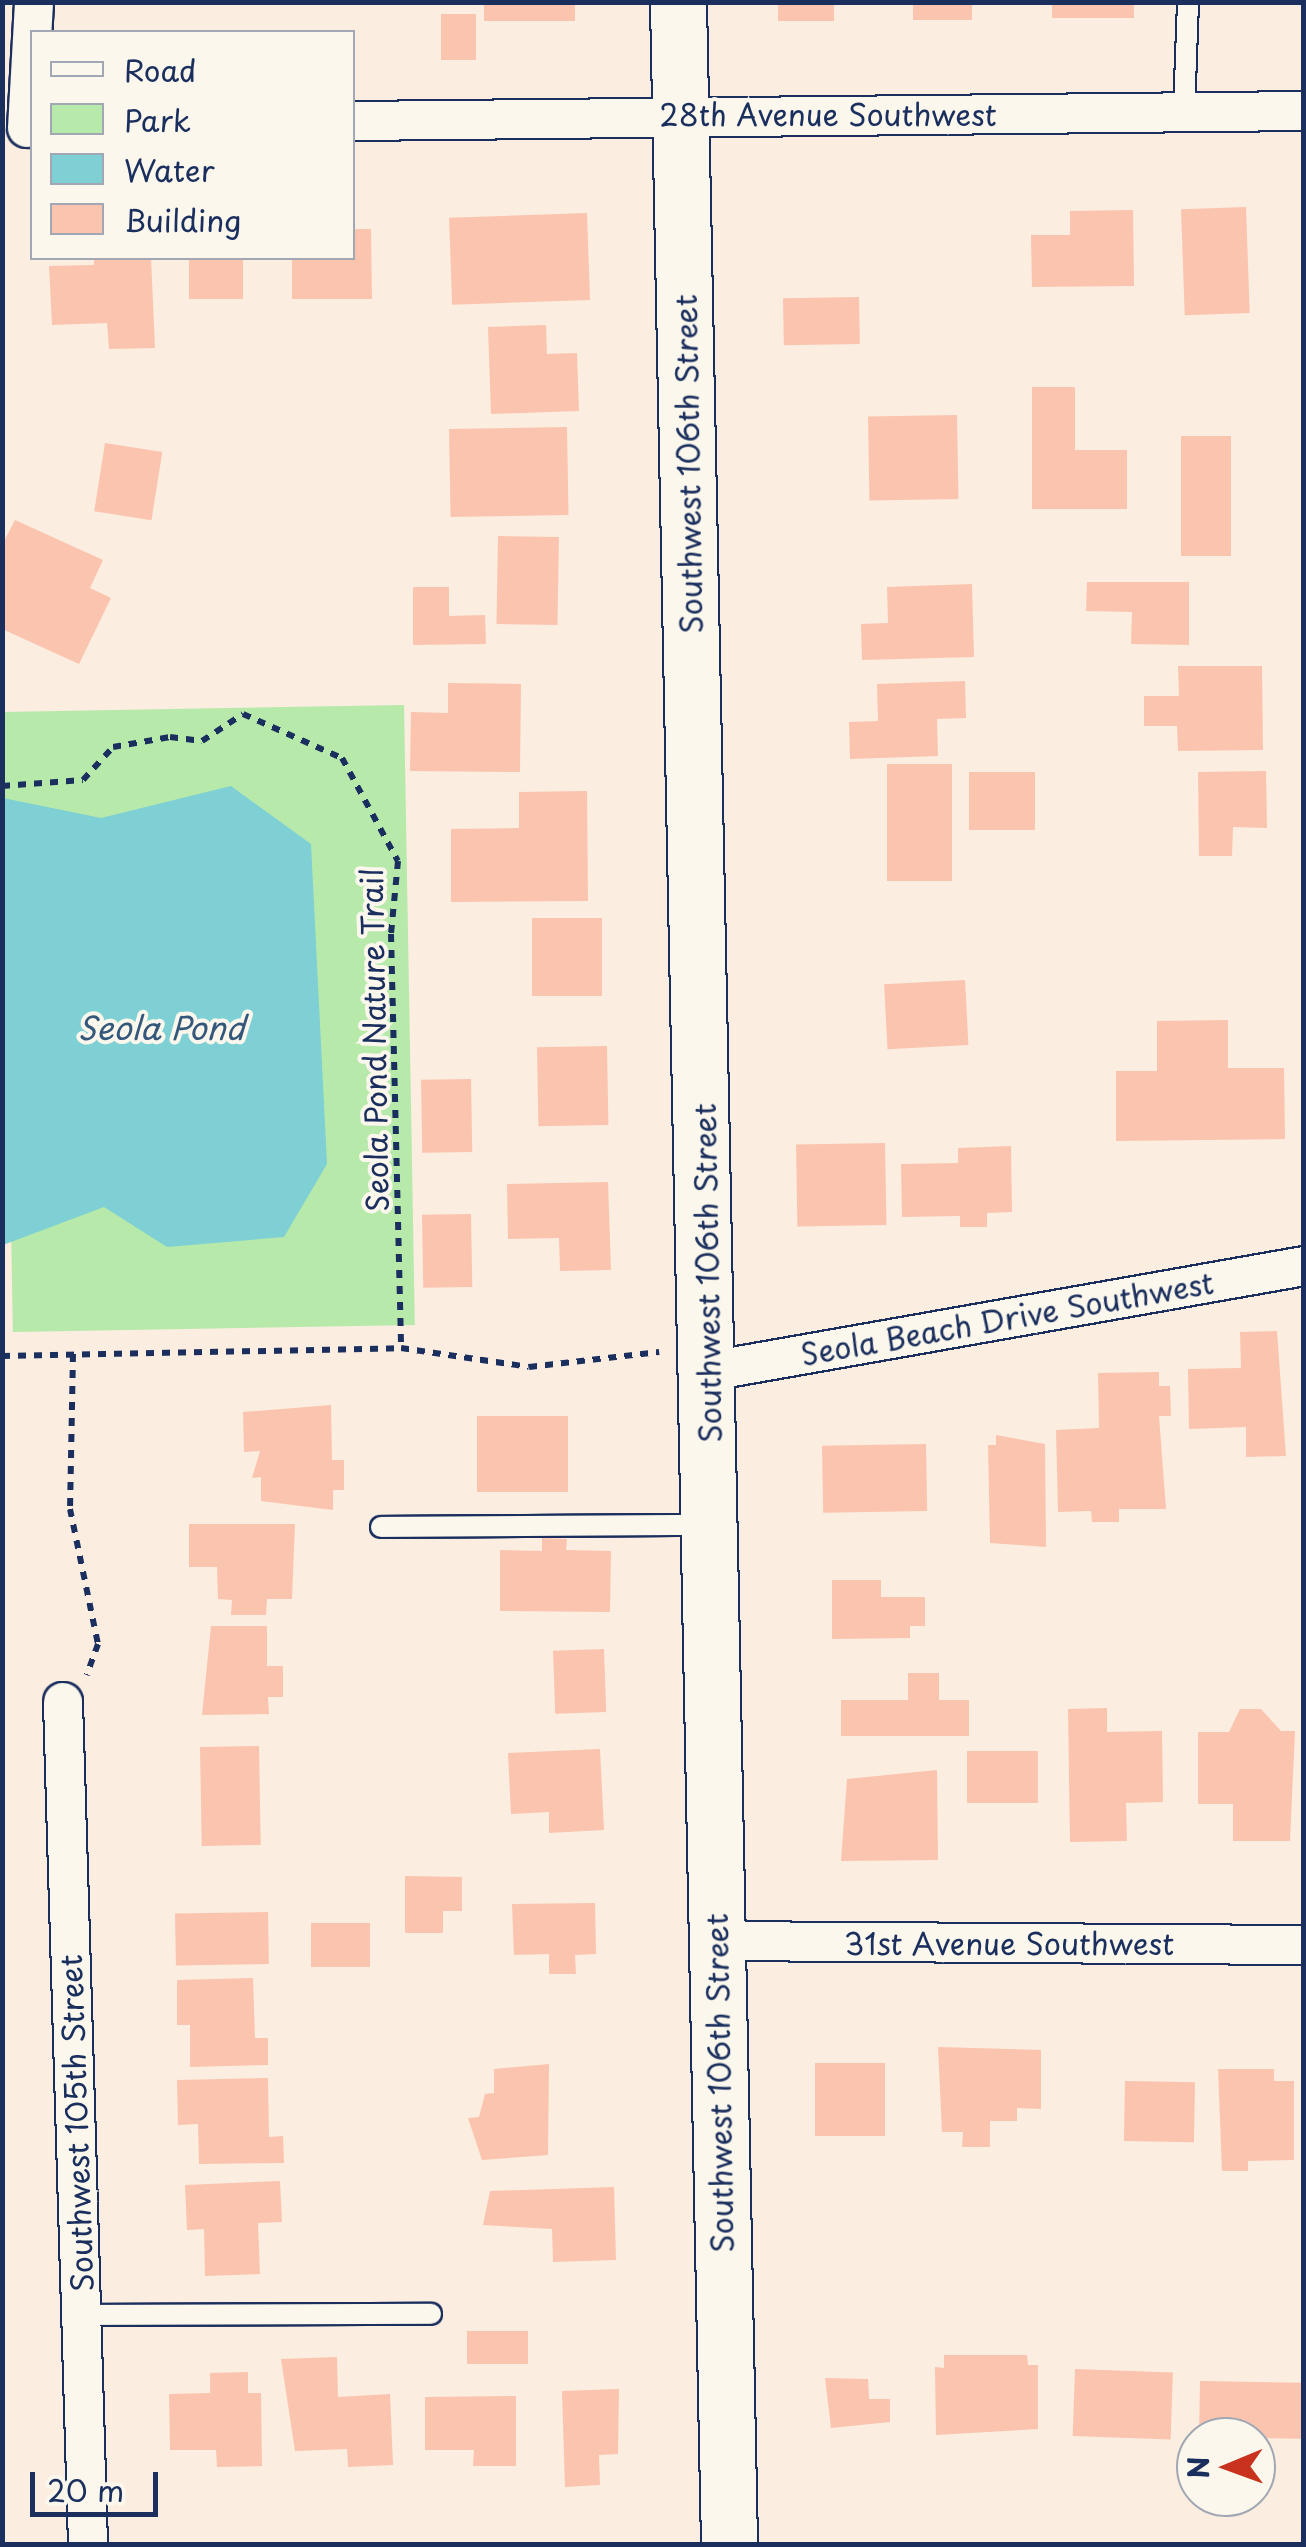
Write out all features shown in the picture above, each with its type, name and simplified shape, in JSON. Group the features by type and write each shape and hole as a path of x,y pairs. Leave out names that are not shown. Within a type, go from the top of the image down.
{"street":[{"path":"31,30 34,2"},
{"name":"Southwest 106th Street","path":"678,2 709,1359 716,1941 730,2544"},
{"path":"21,128 30,41"},
{"name":"28th Avenue Southwest","path":"355,121 1304,111"},
{"name":"Seola Beach Drive Southwest","path":"709,1359 1304,1266"},
{"name":"Southwest 105th Street","path":"63,1702 88,2544"},
{"name":"31st Avenue Southwest","path":"716,1941 1304,1945"}],"lane":[{"path":"1184,112 1188,2"},
{"path":"381,1527 712,1525"},
{"path":"82,2315 432,2314"}],"path":[{"name":"Seola Pond Nature Trail","path":"2,786 83,780 113,747 170,737 202,741 243,714 342,758 398,861 391,934 401,1348"},
{"path":"2,1356 401,1348 530,1367 709,1359"},
{"path":"63,1702 94,1667 98,1644 70,1510 73,1354"}],"green space":[{"path":"404,705 415,1325 13,1332 2,712"}],"water":[{"name":"Seola Pond","path":"231,786 311,844 327,1164 284,1237 167,1247 104,1207 3,1245 3,798 101,818"}],"building":[{"path":"484,2 575,2 575,21 484,21"},
{"path":"778,2 834,2 834,21 778,21"},
{"path":"913,2 972,2 972,20 913,20"},
{"path":"1052,2 1134,2 1134,18 1052,18"},
{"path":"441,14 476,14 476,60 441,60"},
{"path":"1246,207 1250,313 1185,315 1181,209"},
{"path":"1133,210 1134,286 1032,287 1031,235 1070,235 1070,211"},
{"path":"587,213 590,300 452,305 449,218"},
{"path":"355,229 371,229 372,299 292,299 292,260 355,260"},
{"path":"94,260 151,260 155,348 109,349 107,323 52,325 49,266 94,265"},
{"path":"189,260 243,260 243,299 189,299"},
{"path":"859,297 860,344 784,345 783,298"},
{"path":"546,325 547,354 577,353 579,411 491,414 488,327"},
{"path":"1032,387 1075,387 1075,450 1127,450 1127,509 1032,509"},
{"path":"957,415 958,499 869,501 868,417"},
{"path":"567,427 569,515 451,517 449,429"},
{"path":"1181,436 1231,436 1231,556 1181,556"},
{"path":"105,443 162,452 151,520 94,511"},
{"path":"15,520 103,560 90,588 111,598 79,664 2,629 2,545"},
{"path":"498,536 559,537 557,625 496,624"},
{"path":"1087,582 1189,582 1189,645 1131,644 1132,612 1086,611"},
{"path":"972,584 974,657 862,660 861,624 888,623 887,587"},
{"path":"413,587 449,587 449,616 485,615 486,644 413,645"},
{"path":"1178,666 1262,666 1263,750 1178,751 1177,726 1144,726 1144,696 1179,696"},
{"path":"965,681 966,718 937,719 938,756 850,759 849,722 878,721 877,684"},
{"path":"448,683 521,684 520,772 410,771 411,712 448,713"},
{"path":"887,764 952,764 952,881 887,881"},
{"path":"1266,771 1267,828 1233,827 1232,856 1199,856 1198,772"},
{"path":"969,772 1035,772 1035,830 969,830"},
{"path":"587,791 588,901 451,902 451,829 519,828 519,792"},
{"path":"532,918 602,918 602,996 532,996"},
{"path":"965,980 968,1045 888,1049 884,984"},
{"path":"1228,1020 1228,1068 1284,1068 1285,1139 1116,1141 1116,1071 1157,1071 1157,1021"},
{"path":"607,1046 608,1125 538,1126 537,1047"},
{"path":"471,1079 472,1152 422,1153 421,1080"},
{"path":"885,1143 886,1225 797,1227 796,1145"},
{"path":"1011,1146 1012,1212 987,1213 987,1227 960,1227 960,1216 902,1217 901,1164 958,1163 958,1148"},
{"path":"608,1182 611,1270 560,1271 559,1238 508,1239 507,1184"},
{"path":"471,1214 472,1287 423,1288 422,1215"},
{"path":"1277,1331 1286,1456 1246,1457 1246,1427 1189,1429 1188,1369 1241,1368 1240,1332"},
{"path":"1159,1372 1159,1386 1170,1386 1171,1416 1159,1416 1166,1509 1119,1509 1119,1522 1092,1522 1091,1511 1058,1512 1056,1430 1099,1428 1098,1373"},
{"path":"331,1405 332,1460 344,1460 344,1490 333,1490 333,1510 261,1501 261,1477 252,1478 260,1451 244,1452 243,1412"},
{"path":"477,1416 568,1416 568,1492 477,1492"},
{"path":"996,1435 1045,1444 1046,1547 990,1543 988,1445 996,1445"},
{"path":"926,1444 927,1511 823,1513 822,1446"},
{"path":"189,1524 295,1524 292,1599 267,1599 266,1615 231,1615 232,1600 218,1599 217,1567 189,1567"},
{"path":"542,1538 567,1539 566,1550 611,1551 610,1612 500,1611 500,1550 542,1551"},
{"path":"832,1580 881,1580 881,1597 925,1597 925,1626 910,1626 910,1638 832,1639"},
{"path":"211,1626 267,1626 267,1666 283,1666 283,1697 268,1697 269,1714 202,1715"},
{"path":"604,1649 606,1712 555,1714 553,1651"},
{"path":"908,1673 939,1673 939,1700 969,1700 969,1736 841,1736 841,1700 908,1700"},
{"path":"1107,1708 1107,1732 1162,1731 1163,1802 1126,1803 1127,1841 1070,1842 1068,1709"},
{"path":"1240,1709 1261,1709 1281,1731 1295,1731 1290,1841 1233,1841 1233,1804 1198,1804 1198,1732 1229,1732"},
{"path":"259,1746 261,1845 202,1846 200,1747"},
{"path":"600,1749 604,1830 549,1833 549,1812 511,1814 508,1753"},
{"path":"967,1751 1038,1751 1038,1803 967,1803"},
{"path":"937,1770 938,1860 841,1861 847,1779"},
{"path":"405,1876 462,1877 462,1911 443,1911 443,1933 405,1933"},
{"path":"595,1903 596,1954 575,1955 576,1974 549,1974 549,1954 514,1955 512,1904"},
{"path":"268,1912 269,1964 176,1966 175,1914"},
{"path":"311,1923 370,1923 370,1967 311,1967"},
{"path":"253,1978 255,2038 268,2038 268,2065 190,2067 190,2025 177,2025 177,1980"},
{"path":"938,2047 1041,2050 1041,2109 1017,2108 1017,2121 990,2121 990,2147 962,2147 963,2132 942,2132"},
{"path":"815,2063 885,2063 885,2136 815,2136"},
{"path":"549,2064 548,2155 482,2160 468,2118 479,2117 485,2094 494,2093 494,2069"},
{"path":"1218,2069 1274,2069 1274,2081 1294,2081 1294,2160 1248,2161 1248,2171 1222,2171"},
{"path":"268,2078 269,2137 283,2136 284,2163 199,2164 198,2124 178,2125 177,2080"},
{"path":"1125,2081 1195,2082 1194,2142 1124,2141"},
{"path":"280,2181 282,2222 258,2223 260,2274 205,2276 204,2229 187,2230 185,2185"},
{"path":"614,2187 616,2260 553,2262 552,2229 483,2225 490,2191"},
{"path":"467,2331 528,2331 528,2364 467,2364"},
{"path":"944,2355 1027,2355 1028,2365 1038,2365 1038,2429 936,2435 935,2367 944,2368"},
{"path":"337,2357 338,2397 390,2394 393,2465 348,2467 347,2449 295,2451 281,2359"},
{"path":"1075,2369 1173,2372 1171,2439 1073,2436"},
{"path":"248,2372 248,2393 261,2393 262,2466 217,2467 216,2450 170,2450 169,2394 210,2393 210,2373"},
{"path":"825,2378 868,2379 869,2399 890,2399 890,2422 831,2428"},
{"path":"1200,2381 1303,2383 1302,2439 1276,2438 1276,2417 1199,2417"},
{"path":"619,2389 618,2454 599,2455 600,2485 565,2487 562,2391"},
{"path":"516,2396 516,2466 473,2466 474,2450 425,2450 425,2397"}]}
